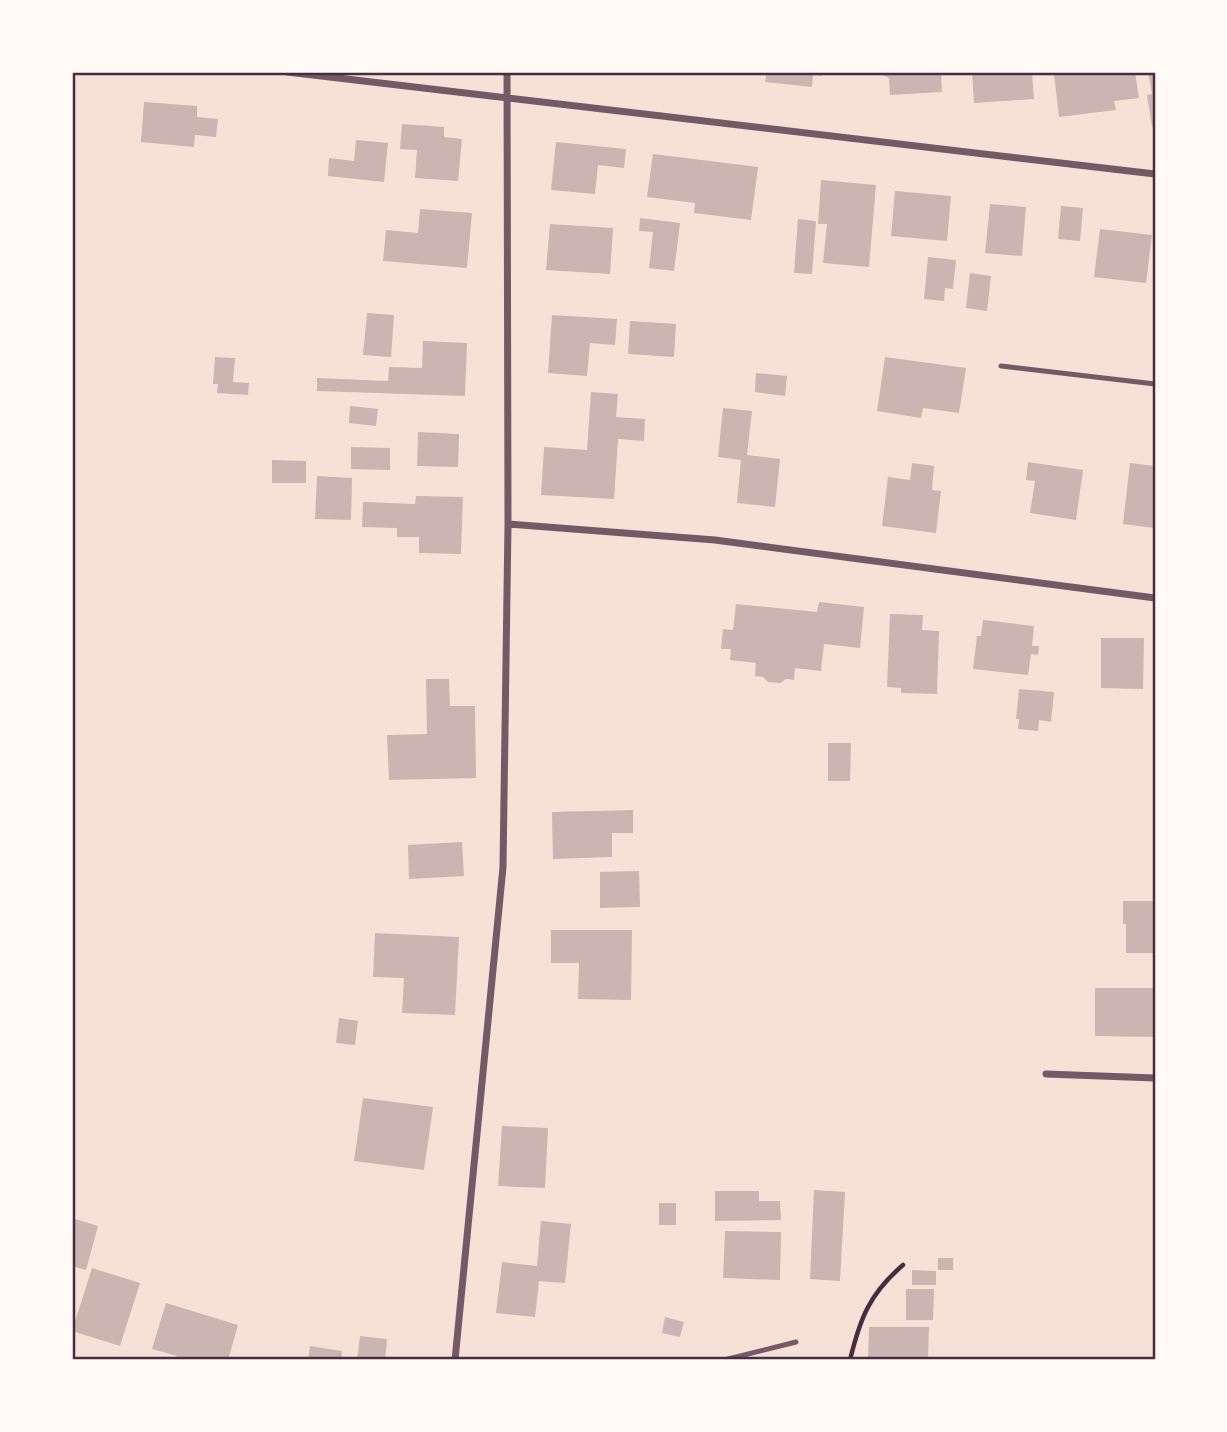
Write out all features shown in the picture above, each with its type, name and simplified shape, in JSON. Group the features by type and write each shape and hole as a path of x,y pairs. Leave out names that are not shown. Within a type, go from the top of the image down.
{"street":[{"path":"287,72 1155,174"},
{"path":"455,1360 503,867 508,524 507,72"},
{"path":"508,524 715,540 1155,598"},
{"path":"1046,1074 1155,1078"}],"lane":[{"path":"1001,366 1155,384"},
{"path":"724,1360 796,1342"}],"path":[{"path":"850,1360 862,1316 874,1296 903,1265"}],"building":[{"path":"767,72 823,72 822,76 813,75 812,87 765,82"},
{"path":"883,72 941,72 942,92 890,95 889,78 883,75"},
{"path":"972,72 1032,72 1034,99 974,103"},
{"path":"1135,72 1139,98 1114,101 1116,110 1059,117 1054,74"},
{"path":"1148,72 1155,72 1155,126 1152,127 1147,95 1152,94"},
{"path":"144,102 197,106 197,117 218,119 216,137 195,135 194,147 141,142"},
{"path":"402,124 444,127 444,137 462,139 458,181 415,178 417,150 400,149"},
{"path":"356,140 388,143 384,182 328,176 329,158 354,161"},
{"path":"556,142 626,149 624,168 598,165 595,194 551,190"},
{"path":"653,154 758,167 751,220 694,213 695,203 647,197"},
{"path":"821,180 876,185 869,267 823,263 827,224 818,224"},
{"path":"895,191 951,196 947,241 891,236"},
{"path":"990,204 1026,207 1022,256 985,253"},
{"path":"1061,206 1083,208 1080,241 1058,239"},
{"path":"420,209 472,213 467,268 383,261 386,230 418,233"},
{"path":"640,218 680,223 674,271 649,268 653,232 639,231"},
{"path":"798,219 816,221 812,274 794,273"},
{"path":"550,224 613,228 610,274 546,270"},
{"path":"1100,229 1152,235 1146,283 1094,277"},
{"path":"928,257 956,260 953,289 945,288 944,301 924,299"},
{"path":"970,273 991,276 987,311 966,308"},
{"path":"367,313 394,315 391,357 363,355"},
{"path":"552,315 617,319 615,345 590,343 587,376 548,373"},
{"path":"630,321 676,324 674,357 628,354"},
{"path":"423,341 467,343 465,396 317,391 317,378 388,381 389,367 422,368"},
{"path":"215,357 235,358 233,382 249,383 248,395 217,393 218,384 213,384"},
{"path":"885,357 966,368 959,413 923,408 921,418 877,411"},
{"path":"756,373 787,376 785,396 755,392"},
{"path":"591,392 618,394 616,417 645,419 644,441 618,439 614,499 541,495 544,447 587,450"},
{"path":"350,406 378,409 376,426 349,423"},
{"path":"723,408 752,411 747,455 780,459 775,507 737,503 741,460 718,457"},
{"path":"418,432 459,434 458,467 417,466"},
{"path":"351,447 390,448 390,470 351,469"},
{"path":"272,460 306,461 306,483 272,483"},
{"path":"1028,462 1083,470 1076,520 1030,513 1035,481 1026,480"},
{"path":"912,463 934,466 932,490 941,491 936,533 882,526 888,477 910,480"},
{"path":"1130,463 1155,466 1155,528 1123,524"},
{"path":"317,476 352,478 351,520 315,519"},
{"path":"416,496 463,497 461,554 419,553 419,537 397,537 397,528 362,527 363,502 415,504"},
{"path":"819,602 864,607 860,648 824,644 821,671 795,668 794,680 768,682 763,677 755,676 756,663 730,660 731,649 721,649 723,629 733,630 736,604 817,612"},
{"path":"890,614 923,615 922,630 939,631 937,694 901,693 901,688 887,687"},
{"path":"983,620 1034,626 1032,646 1039,646 1038,655 1031,654 1028,675 973,669 977,636 981,636"},
{"path":"1101,638 1144,638 1143,689 1101,688"},
{"path":"426,679 449,679 450,706 475,706 476,778 389,780 387,735 427,734"},
{"path":"1019,689 1054,692 1051,722 1039,720 1038,731 1018,729 1019,719 1016,719"},
{"path":"828,743 851,743 850,781 828,781"},
{"path":"633,810 633,833 612,833 612,857 553,859 552,812"},
{"path":"462,842 464,876 409,879 408,845"},
{"path":"639,871 640,907 600,908 600,872"},
{"path":"1123,901 1155,901 1155,953 1126,953"},
{"path":"551,930 632,930 631,1000 578,999 579,963 551,963"},
{"path":"375,933 459,937 455,1015 402,1013 404,978 373,977"},
{"path":"1095,988 1155,988 1155,1037 1095,1036"},
{"path":"339,1018 358,1021 355,1045 336,1043"},
{"path":"363,1098 433,1107 424,1170 354,1161"},
{"path":"502,1126 548,1128 545,1188 498,1186"},
{"path":"814,1190 845,1192 840,1281 810,1279"},
{"path":"715,1191 759,1191 759,1201 780,1201 781,1220 715,1221"},
{"path":"659,1203 676,1203 676,1225 659,1225"},
{"path":"72,1218 98,1226 86,1270 72,1266"},
{"path":"541,1221 571,1224 565,1283 539,1281 535,1317 496,1313 502,1262 537,1266"},
{"path":"725,1231 781,1232 780,1280 723,1278"},
{"path":"938,1258 953,1258 953,1270 938,1270"},
{"path":"92,1268 140,1283 120,1346 72,1331"},
{"path":"912,1270 936,1271 936,1285 912,1285"},
{"path":"906,1289 934,1289 933,1320 906,1320"},
{"path":"166,1303 238,1325 228,1360 175,1360 177,1356 152,1349"},
{"path":"665,1317 684,1322 680,1337 662,1333"},
{"path":"869,1327 929,1327 928,1360 868,1360"},
{"path":"360,1336 387,1339 385,1360 357,1360"},
{"path":"310,1346 342,1351 341,1360 308,1360"}]}
